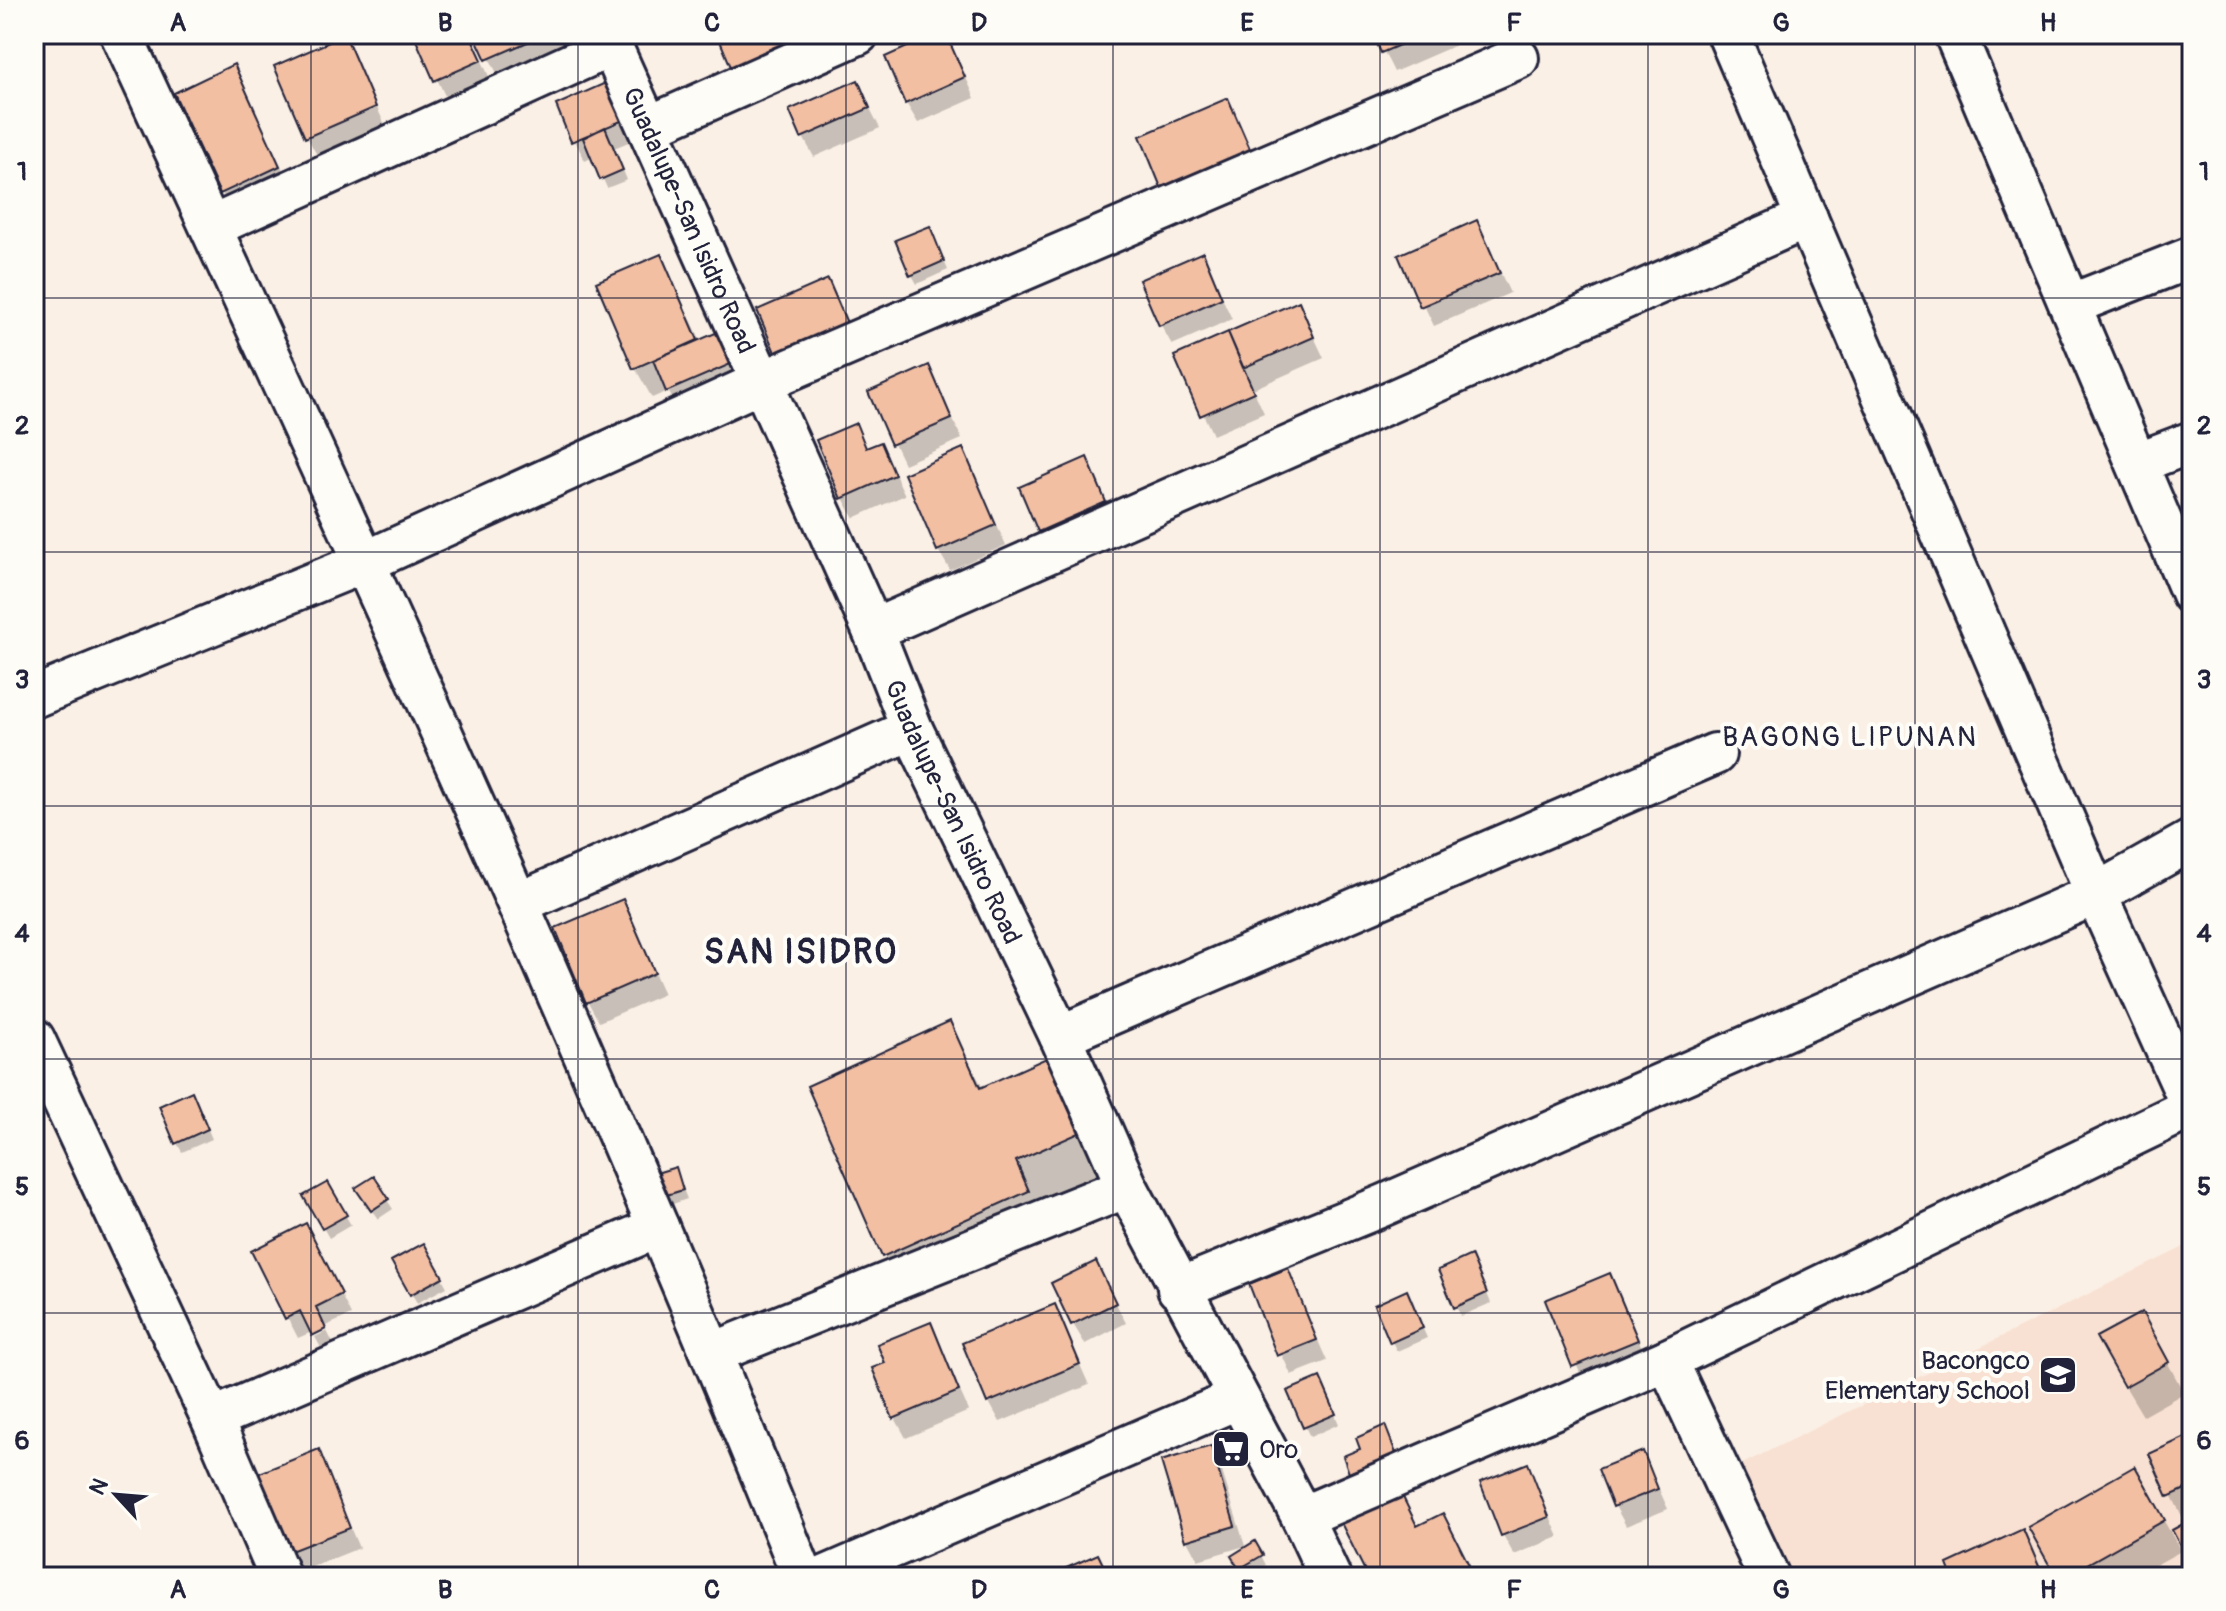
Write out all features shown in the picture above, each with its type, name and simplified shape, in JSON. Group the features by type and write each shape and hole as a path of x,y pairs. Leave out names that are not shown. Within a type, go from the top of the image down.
{"street":[{"path":"121,34 519,903 713,1353 803,1577"},
{"path":"648,127 858,34"},
{"path":"1302,1517 1667,1360 2192,1107 2096,894 1728,34"},
{"path":"1955,34 2192,594"},
{"path":"211,227 608,40"},
{"name":"Guadalupe-San Isidro Road","path":"608,40 759,383 873,630 912,729 1060,1036 1127,1187 1178,1289 1302,1517 1330,1577"},
{"path":"34,697 365,562 759,383 1518,58"},
{"path":"873,630 1807,218"},
{"path":"2070,305 2192,257"},
{"path":"2137,463 2192,442"},
{"path":"519,903 912,729"},
{"path":"1060,1036 1715,754"},
{"path":"1178,1289 1411,1193 2096,894 2192,840"},
{"path":"34,1039 212,1419 280,1577"},
{"path":"713,1353 1127,1187"},
{"path":"212,1419 658,1227"},
{"path":"1667,1360 1769,1577"},
{"path":"824,1577 1237,1399"}],"shaded area":[{"name":"Bacongco Elementary School","path":"2192,1243 2192,1577 1790,1577 1738,1466"}],"building":[{"path":"429,34 470,34 482,60 434,81 416,40"},
{"path":"474,34 546,34 486,60"},
{"path":"717,34 782,34 786,44 731,67"},
{"path":"936,34 946,34 965,77 905,104 885,57"},
{"path":"1373,34 1425,34 1381,53"},
{"path":"345,35 376,107 305,138 274,66"},
{"path":"234,64 280,166 220,194 174,93"},
{"path":"858,80 870,108 801,138 789,110"},
{"path":"610,81 626,119 571,142 556,105"},
{"path":"1228,98 1251,151 1162,190 1140,136"},
{"path":"605,127 623,170 600,180 583,138"},
{"path":"1477,220 1500,273 1420,307 1398,255"},
{"path":"930,226 944,261 910,276 895,240"},
{"path":"1203,252 1222,298 1159,326 1139,280"},
{"path":"661,254 698,340 633,369 596,282"},
{"path":"828,279 853,337 782,369 757,310"},
{"path":"1299,301 1314,337 1243,368 1228,332"},
{"path":"720,331 733,363 666,392 653,360"},
{"path":"1228,332 1254,392 1200,416 1174,356"},
{"path":"929,365 952,419 891,445 868,392"},
{"path":"856,423 866,448 881,442 895,475 841,499 816,440"},
{"path":"963,448 996,525 937,551 904,474"},
{"path":"1087,457 1106,502 1038,532 1019,487"},
{"path":"623,899 655,973 586,1003 555,928"},
{"path":"950,1021 980,1088 1053,1055 1086,1130 1016,1161 1029,1191 882,1257 807,1086"},
{"path":"192,1091 208,1129 175,1144 159,1106"},
{"path":"676,1167 683,1190 660,1197 653,1174"},
{"path":"374,1176 389,1199 371,1211 355,1188"},
{"path":"328,1182 347,1215 322,1229 303,1196"},
{"path":"306,1223 342,1294 316,1307 326,1329 312,1336 300,1311 285,1319 251,1251"},
{"path":"424,1243 443,1277 410,1295 391,1261"},
{"path":"1471,1255 1487,1293 1454,1308 1438,1270"},
{"path":"1096,1261 1116,1303 1071,1325 1051,1283"},
{"path":"1288,1268 1317,1340 1277,1356 1249,1284"},
{"path":"1610,1273 1638,1340 1572,1367 1545,1300"},
{"path":"1407,1290 1423,1328 1390,1343 1374,1305"},
{"path":"1055,1304 1080,1364 987,1403 962,1343"},
{"path":"2142,1312 2169,1362 2124,1387 2096,1337"},
{"path":"931,1322 959,1391 893,1419 872,1368 885,1363 877,1344"},
{"path":"1320,1377 1336,1414 1303,1428 1287,1391"},
{"path":"1385,1425 1397,1456 1350,1476 1343,1456 1360,1449 1356,1438"},
{"path":"2192,1434 2192,1486 2168,1497 2149,1454"},
{"path":"1211,1446 1235,1526 1185,1541 1161,1461"},
{"path":"319,1449 350,1528 283,1554 252,1476"},
{"path":"1643,1451 1658,1489 1613,1507 1598,1469"},
{"path":"1528,1463 1549,1517 1501,1536 1480,1482"},
{"path":"2135,1466 2165,1520 2064,1577 2056,1577 2028,1527"},
{"path":"1400,1491 1417,1526 1443,1513 1475,1577 1368,1577 1340,1521"},
{"path":"2192,1519 2192,1568 2172,1530"},
{"path":"2023,1529 2041,1571 2028,1577 1952,1577 1947,1564"},
{"path":"1255,1541 1263,1555 1239,1569 1231,1556"},
{"path":"1098,1554 1109,1577 1059,1577 1057,1572"}],"place":[{"name":"Bacongco Elementary School","path":"2058,1375"},
{"name":"Oro","path":"1231,1449"}],"district":[{"name":"BAGONG LIPUNAN","path":"1850,736"},
{"name":"SAN ISIDRO","path":"801,951"}]}
